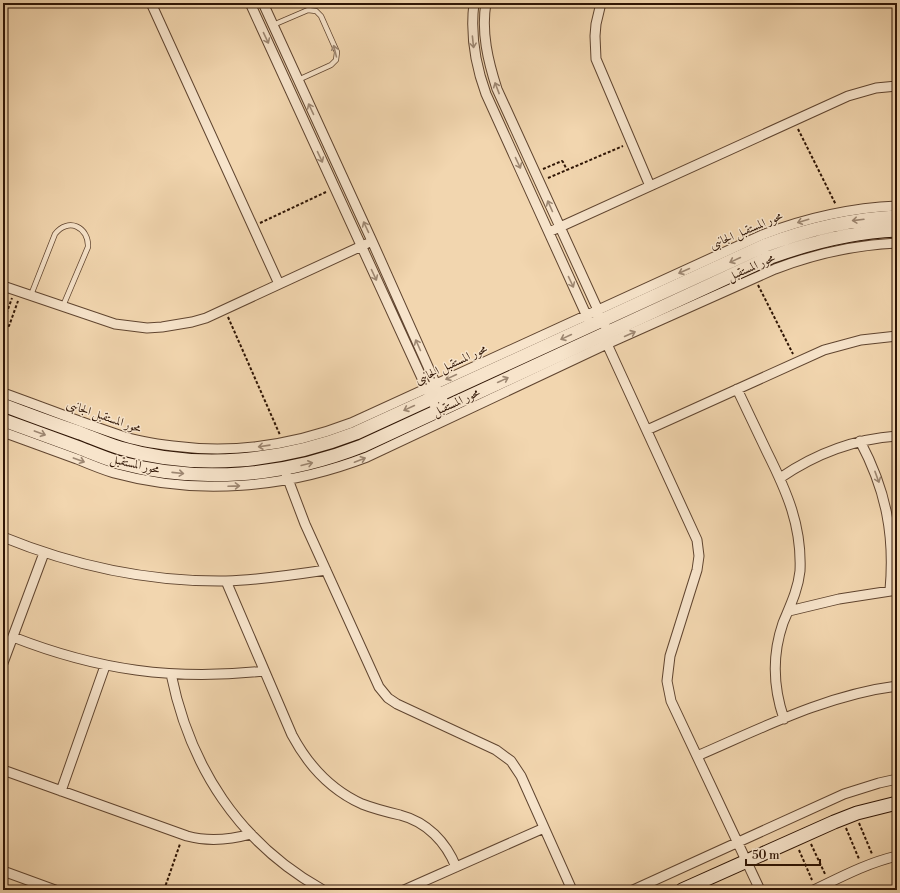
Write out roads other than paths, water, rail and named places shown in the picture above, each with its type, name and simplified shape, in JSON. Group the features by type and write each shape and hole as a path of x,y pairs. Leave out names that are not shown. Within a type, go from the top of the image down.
{"street":[{"path":"250,3 361,246 433,391"},
{"path":"263,3 372,241 441,409"},
{"path":"474,3 473,41 480,76 486,94 549,232 595,317"},
{"path":"486,3 485,40 497,89 560,227 604,338 696,537 699,556 697,570 670,656 667,672 669,691 671,701 736,843 760,890"},
{"path":"601,3 597,18 595,36 596,59 650,186"},
{"path":"153,4 279,284"},
{"path":"549,232 848,96 876,88 897,86"},
{"name":"محور المستقبل الجانبى","path":"595,317 762,235 807,219 840,212 897,206"},
{"name":"محور المستقبل","path":"3,405 120,448 159,456 200,461 222,461 270,457 320,446 356,433 433,391 595,317 766,245 810,230 841,223 856,220 897,217"},
{"name":"محور المستقبل","path":"3,420 116,461 157,470 222,475 251,473 287,474 362,446 441,409 485,395 771,257 792,249 836,238 897,230"},
{"path":"3,286 115,324 147,328 170,326 192,322 225,310 372,241"},
{"path":"604,338 816,255 858,246 897,244"},
{"path":"647,430 824,350 842,344 873,338 897,336"},
{"path":"737,389 780,478 794,513 799,543 800,572 798,587 784,622 778,644 775,669 777,694 784,719"},
{"name":"محور المستقبل الجانبى","path":"3,392 123,437 161,445 201,449 221,449 283,443 334,429 433,391"},
{"path":"3,432 113,472 156,482 192,486 223,486 268,483 287,474 328,471 367,457 485,395"},
{"path":"780,478 818,455 860,441 897,436"},
{"path":"789,612 839,599 893,590 891,539 887,511 875,472 860,441"},
{"path":"287,474 305,524 375,680 383,693 397,704 496,750 511,761 521,776 572,890"},
{"path":"3,538 44,553 82,564 136,575 190,580 226,581 273,578 326,570"},
{"path":"3,664 44,553"},
{"path":"226,581 292,735 302,753 315,769 337,788 362,804 409,818 427,828 441,841 456,867"},
{"path":"13,637 58,654 127,670 171,674 218,675 264,671"},
{"path":"61,791 105,666"},
{"path":"171,674 176,700 184,724 202,766 219,794 234,815 251,834 284,864 323,890"},
{"path":"697,756 784,719 838,699 897,686"},
{"path":"3,770 196,839 214,841 234,839 251,834"},
{"path":"633,890 844,794 897,779"},
{"path":"682,890 843,819 897,803"},
{"path":"404,890 544,828"},
{"path":"815,889 831,885 862,867 897,856"},
{"path":"3,871 56,890"}],"lane":[{"path":"272,25 308,10 316,10 321,16 337,52 336,60 332,65 298,80"},
{"path":"31,295 55,234 65,226 69,225 78,227 87,238 88,247 63,306"}]}
